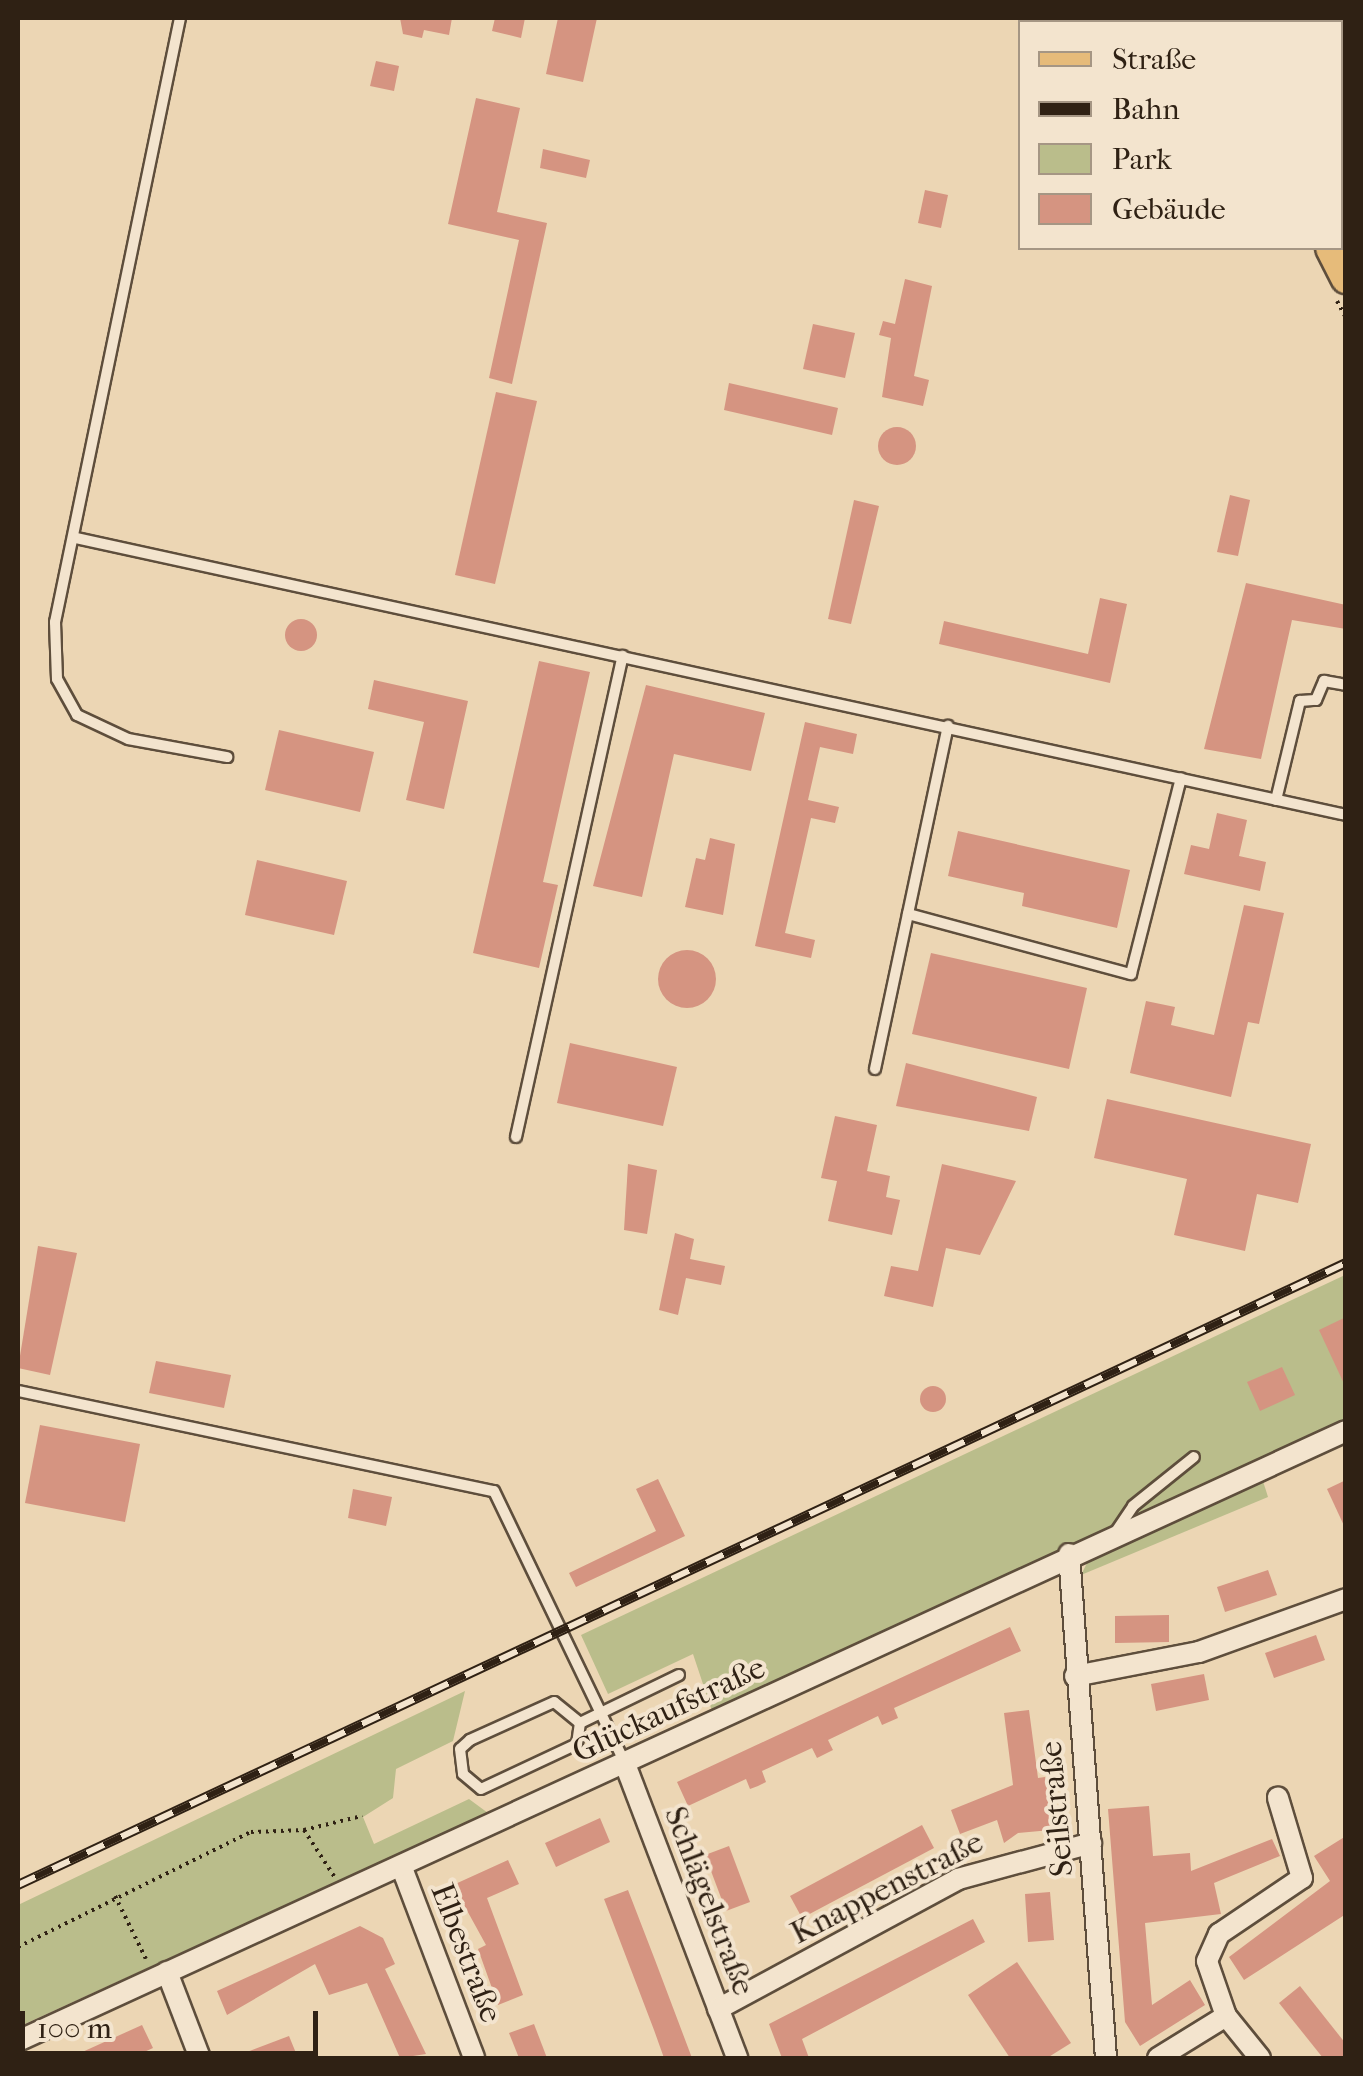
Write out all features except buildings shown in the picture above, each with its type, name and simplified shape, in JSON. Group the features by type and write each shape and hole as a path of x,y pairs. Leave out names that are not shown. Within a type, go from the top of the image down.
{"main road":[{"path":"1332,250 1346,278"}],"street":[{"name":"Glückaufstraße","path":"18,2041 402,1868 1069,1554 1346,1432"},
{"name":"Seilstraße","path":"1069,1554 1106,2058"},
{"path":"1075,1676 1198,1652 1346,1600"},
{"name":"Schlägelstraße","path":"625,1764 736,2058"},
{"path":"1260,2058 1226,2016 1208,1976 1210,1947 1235,1920 1302,1878 1278,1798"},
{"name":"Knappenstraße","path":"718,2009 958,1879 1090,1843"},
{"name":"Elbestraße","path":"402,1868 474,2058"},
{"path":"161,1975 200,2058"},
{"path":"1158,2058 1226,2016"}],"lane":[{"path":"180,18 76,538 55,622 57,679 77,715 128,739 228,757"},
{"path":"76,538 1346,815"},
{"path":"516,1137 623,656"},
{"path":"1276,800 1300,701 1316,700 1324,681 1346,685"},
{"path":"876,1069 948,726"},
{"path":"908,914 1131,974 1181,778"},
{"path":"18,1391 494,1491 625,1764"},
{"path":"1115,1534 1134,1506 1194,1458"},
{"path":"580,1723 603,1715 679,1674"},
{"path":"554,1702 580,1723 577,1744 480,1789 463,1774 460,1749 470,1740 554,1702"}],"path":[{"path":"18,1947 251,1832 304,1830 362,1816"},
{"path":"304,1830 344,1894"},
{"path":"115,1896 161,1975"}],"green space":[{"path":"1236,18 1345,18 1345,235 1343,20"},
{"path":"1345,1275 1345,1422 712,1711 693,1654 608,1694 581,1635"},
{"path":"1262,1478 1268,1497 1081,1575 1089,1559"},
{"path":"465,1691 453,1741 396,1769 393,1798 363,1817 374,1844 469,1799 488,1813 18,2027 18,1905"}],"railway":[{"path":"18,1885 1346,1263"}]}
